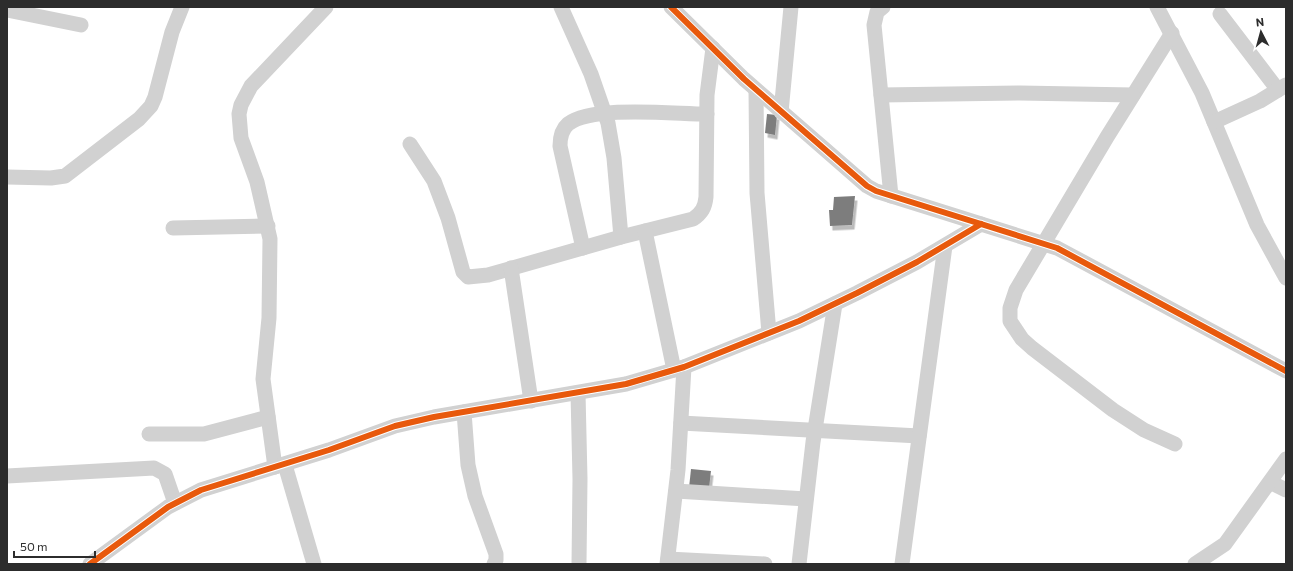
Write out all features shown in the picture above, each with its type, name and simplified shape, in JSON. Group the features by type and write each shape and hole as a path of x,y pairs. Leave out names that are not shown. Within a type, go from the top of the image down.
{"street":[{"path":"7,177 51,178 65,176 145,113 155,97 172,32 182,7"},
{"path":"314,564 280,466 268,417 262,379 269,318 271,250 268,226 257,182 241,138 239,125 241,105 251,86 326,7"},
{"path":"561,7 563,15 591,74 606,113 614,158 621,237"},
{"path":"781,112 791,7"},
{"path":"1157,7 1196,80 1257,225 1286,278"},
{"path":"7,10 81,25"},
{"path":"679,10 712,48 756,90 859,180 876,191 1043,242 1073,255 1286,371"},
{"path":"877,10 874,25 891,196"},
{"path":"1214,122 1282,87 1220,14"},
{"path":"1172,34 1043,242 1016,290 1011,302 1010,321 1022,339 1032,348 1113,410 1144,430 1175,444"},
{"path":"410,144 431,175 437,187 448,218 463,272 468,277 475,278 621,237 693,219 699,216 704,208 706,197 707,114 709,68 712,48"},
{"path":"756,90 757,192 769,334"},
{"path":"880,94 1020,93 1133,95"},
{"path":"583,248 560,140 562,132 567,125 581,118 606,113 707,114"},
{"path":"90,564 175,503 201,490 353,442 383,429 434,417 626,384 679,368 769,334 834,304 944,246 981,224"},
{"path":"173,228 268,226"},
{"path":"645,231 679,368 681,424 676,491 667,561 765,564"},
{"path":"902,564 944,246"},
{"path":"511,268 531,401"},
{"path":"799,564 814,431 834,304"},
{"path":"578,393 580,479 579,564"},
{"path":"464,412 470,476 475,496 496,554 494,564"},
{"path":"148,434 204,434 268,417"},
{"path":"681,424 919,436"},
{"path":"1195,564 1210,560 1224,544 1286,459"},
{"path":"7,476 154,468 166,474 175,503"},
{"path":"1270,482 1286,490"},
{"path":"676,491 806,498"}],"building":[{"path":"767,114 777,115 775,135 765,133"},
{"path":"855,196 852,225 830,226 829,210 833,210 834,197"},
{"path":"691,469 711,471 709,488 689,488"}],"cycle path":[{"path":"671,7 744,79 867,186 876,191 1057,248 1286,371"},
{"path":"90,564 168,507 201,490 329,450 395,426 434,417 626,384 684,367 799,321 917,262 981,224"}]}
